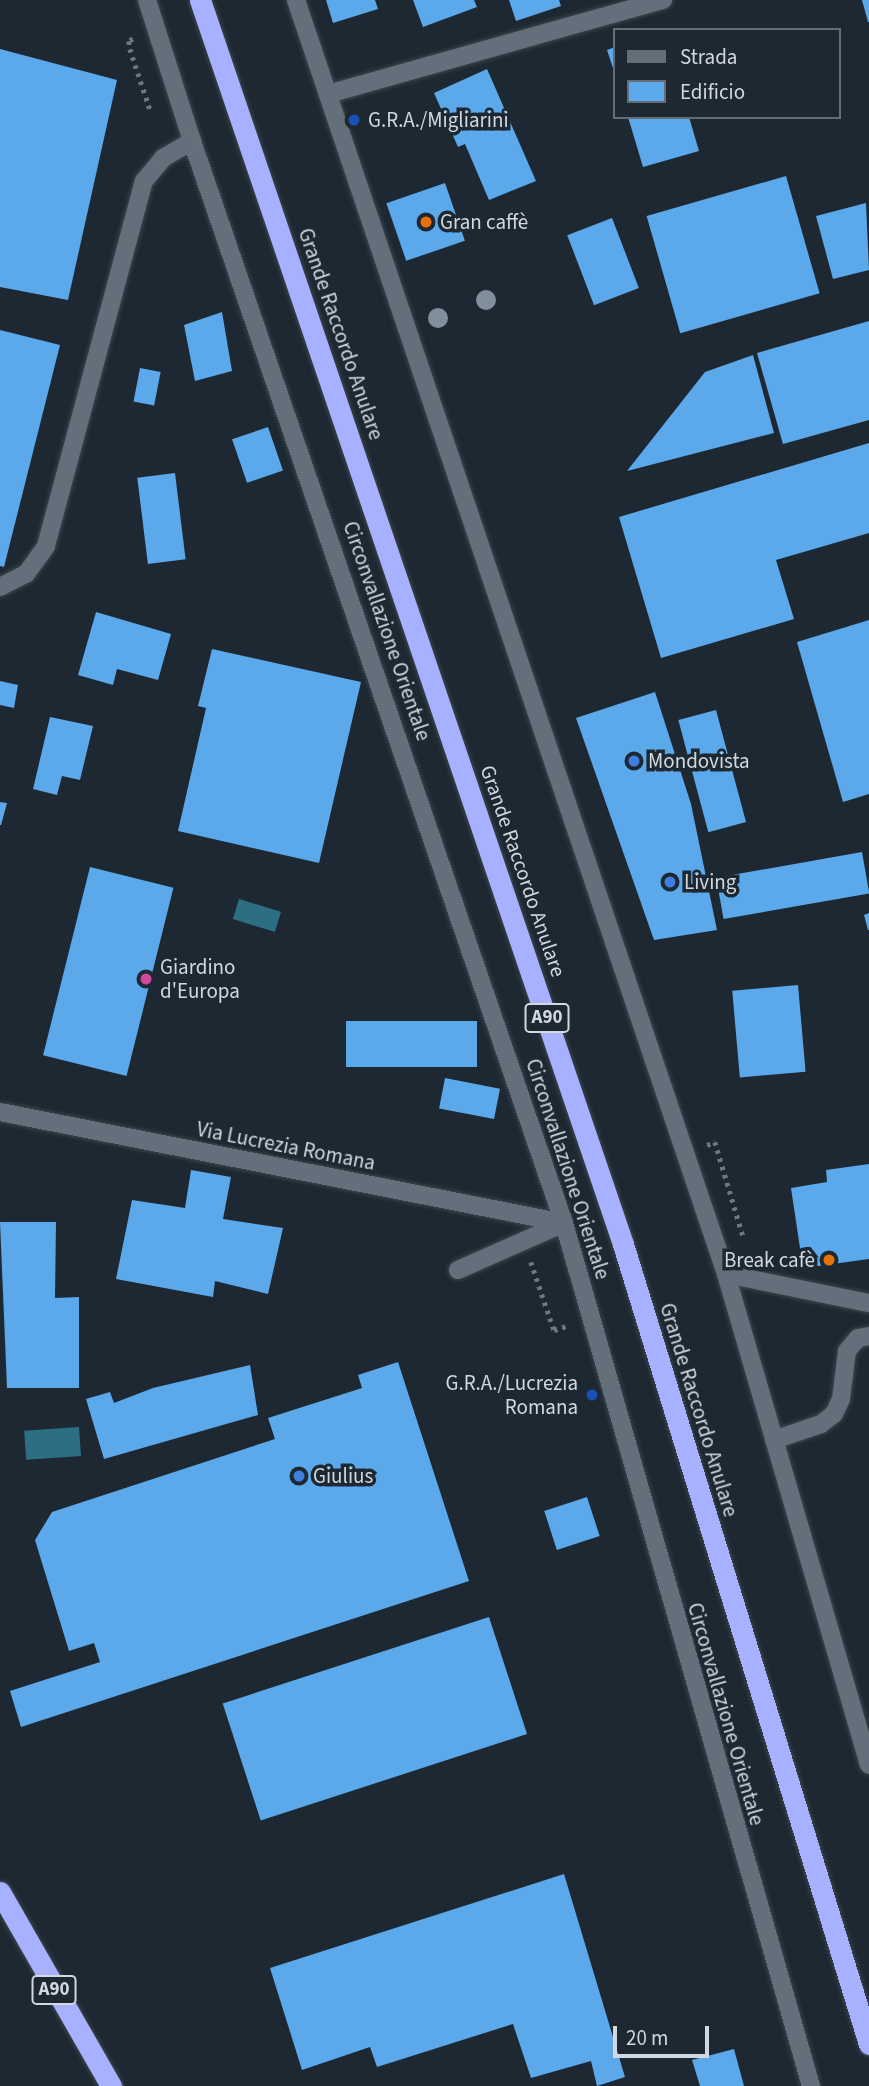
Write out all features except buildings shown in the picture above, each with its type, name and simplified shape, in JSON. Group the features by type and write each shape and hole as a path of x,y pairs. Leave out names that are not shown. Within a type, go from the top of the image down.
{"highway":[{"name":"Grande Raccordo Anulare","path":"200,0 623,1244 869,2044"},
{"name":"A90","path":"0,1892 111,2086"}],"street":[{"name":"Circonvallazione Orientale","path":"148,0 192,141 564,1223 811,2086"},
{"path":"296,0 726,1274 865,1739 869,1765"},
{"path":"328,94 663,0"},
{"path":"0,587 26,573 46,546 141,187 163,158 192,141"},
{"name":"Via Lucrezia Romana","path":"0,1112 564,1223"},
{"path":"458,1270 525,1243 564,1223"},
{"path":"726,1274 869,1303"},
{"path":"774,1440 821,1424 834,1414 841,1399 847,1351 858,1338 869,1336"}],"path":[{"path":"130,49 151,112"},
{"path":"525,1243 554,1330 568,1326"}],"water":[{"path":"239,899 281,912 275,932 233,919"},
{"path":"79,1427 81,1456 26,1460 24,1431"}],"place":[{"name":"G.R.A./Migliarini","path":"354,120"},
{"name":"Gran caffè","path":"426,222"},
{"name":"Mondovista","path":"634,761"},
{"name":"Living","path":"670,882"},
{"name":"Giardino d'Europa","path":"146,979"},
{"name":"Break cafè","path":"829,1260"},
{"name":"G.R.A./Lucrezia Romana","path":"592,1395"},
{"name":"Giulius","path":"299,1476"}]}
